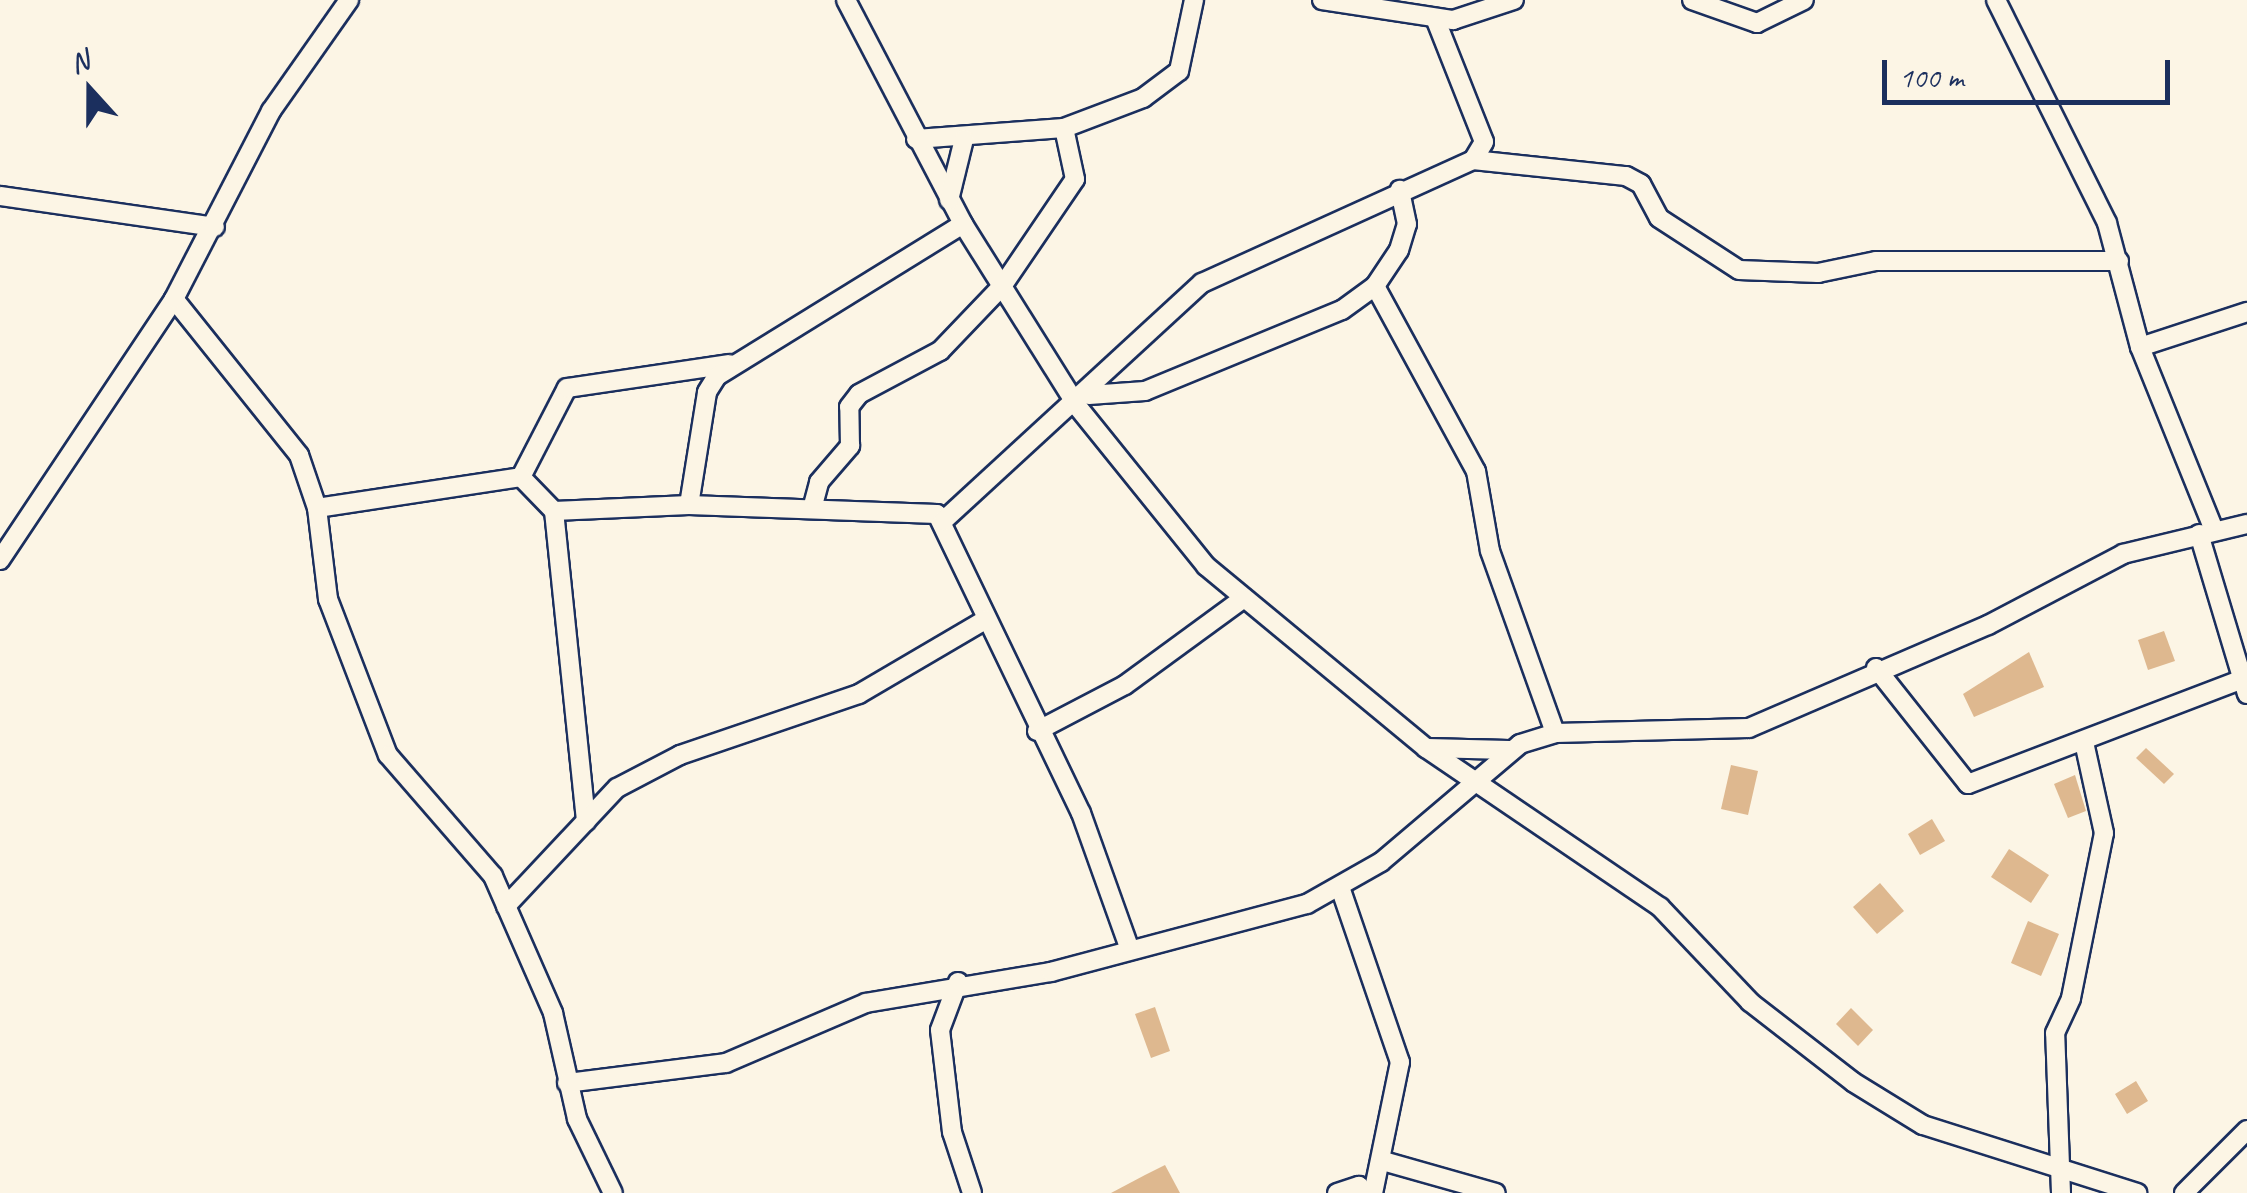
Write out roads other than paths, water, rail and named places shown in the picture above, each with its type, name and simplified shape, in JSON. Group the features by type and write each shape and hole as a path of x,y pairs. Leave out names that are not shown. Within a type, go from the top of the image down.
{"street":[{"path":"0,560 174,298 215,227 271,111 349,0"},
{"path":"846,0 963,224 1192,553 1426,748 1660,907 1750,1002 1853,1082 1923,1125 2062,1166 2136,1193"},
{"path":"916,138 964,139 1064,128 1175,78 1194,0"},
{"path":"1322,0 1435,18 1462,18 1514,0"},
{"path":"1692,0 1757,22 1804,0"},
{"path":"1876,668 1962,783 2244,688 2207,532 2140,347 2119,261 2073,146 2010,10 1996,0"},
{"path":"1435,18 1484,142 1473,160"},
{"path":"812,509 819,482 850,446 850,407 859,394 940,351 1002,284 1076,179 1064,128"},
{"path":"949,200 964,139"},
{"path":"943,520 1083,400 1150,324 1202,283 1473,160 1626,176 1641,184 1659,218 1739,270 1818,273 1876,261 2119,261"},
{"path":"1083,400 1145,391 1324,319 1375,286 1406,235 1400,190"},
{"path":"0,196 215,227"},
{"path":"689,505 707,392 730,364 963,224"},
{"path":"1375,286 1476,471 1490,551 1555,734"},
{"path":"174,298 292,442 317,508 328,599 388,755 478,852 506,906 552,1013 567,1083 613,1193"},
{"path":"2140,347 2247,312"},
{"path":"521,477 567,388 730,364"},
{"path":"317,508 521,477"},
{"path":"521,477 554,511 586,821"},
{"path":"554,511 689,505 928,512 943,520 1037,732 1081,813 1129,947"},
{"path":"567,1083 726,1064 834,1014 958,982 1051,972 1341,890 1510,750 1555,734 1750,728 1876,668 1988,625 2097,565 2247,524"},
{"path":"1037,732 1125,685 1244,598"},
{"path":"506,906 602,799 644,772 859,694 987,618"},
{"path":"2061,1193 2054,1033 2071,998 2104,833 2084,742"},
{"path":"1426,748 1510,750"},
{"path":"1341,890 1400,1062 1383,1162 1373,1193"},
{"path":"958,982 940,1030 952,1132 972,1193"},
{"path":"2184,1193 2247,1130"},
{"path":"1383,1162 1496,1193"},
{"path":"1337,1193 1359,1186 1362,1193"}]}
